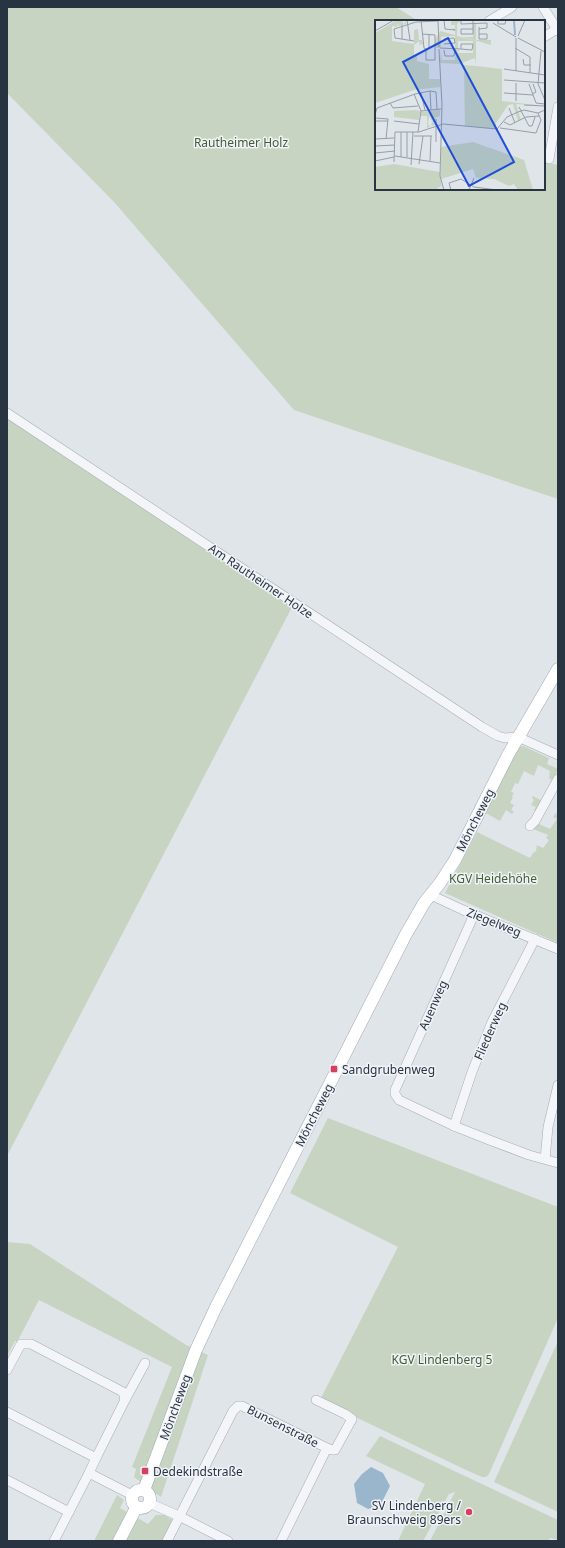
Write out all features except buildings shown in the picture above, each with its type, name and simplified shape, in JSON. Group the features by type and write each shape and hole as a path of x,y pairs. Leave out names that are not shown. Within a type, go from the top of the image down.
{"main road":[{"name":"Möncheweg","path":"144,1490 196,1350 216,1307 416,915 455,860 518,737 558,669"},
{"path":"137,1490 144,1490 150,1497 149,1503 144,1508 136,1508 132,1502 132,1495 137,1490"},
{"path":"119,1541 136,1508"}],"street":[{"path":"491,20 512,7"},
{"path":"543,7 557,30 545,36"},
{"path":"549,159 558,107"},
{"name":"Am Rautheimer Holze","path":"7,413 482,727 498,736 505,738 518,737"},
{"path":"518,737 558,755"},
{"path":"530,826 535,821 558,779"},
{"name":"Ziegelweg","path":"431,895 558,949"},
{"name":"Auenweg","path":"454,1126 399,1100 395,1090 470,926 474,914"},
{"name":"Fliederweg","path":"454,1126 487,1033 508,989 535,939"},
{"path":"545,1158 548,1127 558,1085"},
{"path":"454,1126 529,1155 545,1158 558,1163"},
{"path":"7,1370 21,1344 31,1344 123,1392 125,1400"},
{"path":"54,1541 145,1363"},
{"name":"Bunsenstraße","path":"179,1516 233,1411 238,1406 246,1408 327,1448 335,1450 352,1420 345,1414 316,1400"},
{"path":"7,1412 96,1458"},
{"name":"Bunsenstraße","path":"281,1541 327,1448"},
{"path":"89,1473 132,1495"},
{"path":"7,1480 69,1512"},
{"path":"149,1503 179,1516 228,1541"},
{"path":"167,1541 179,1516"}],"green space":[{"name":"Rautheimer Holz","path":"7,7 396,7 416,20 375,20 375,190 545,190 545,162 558,165 558,499 294,410 114,202 7,93"},
{"path":"7,418 292,607 7,1156"},
{"path":"523,746 549,758 547,764 558,769 553,781 549,778 550,771 538,765 534,776 524,771 518,784 515,783 511,792 514,793 510,803 514,805 511,810 514,812 512,814 506,810 500,821 484,812 518,748"},
{"path":"533,796 542,801 537,811 534,810 536,807 531,805 534,800 532,798"},
{"name":"KGV Heidehöhe","path":"556,813 558,814 558,943 445,893 477,832 530,858 536,851 537,845 543,848 549,840 546,838 548,835 533,829 537,823 550,829 557,819 553,817"},
{"name":"KGV Lindenberg 5","path":"328,1118 558,1207 558,1318 489,1474 486,1477 482,1477 466,1470 320,1400 398,1247 290,1193"},
{"path":"7,1242 30,1244 186,1345 208,1355 161,1497 134,1477 136,1469 132,1467 172,1367 39,1300 17,1342 15,1341 7,1356"},
{"path":"558,1341 558,1512 494,1482"},
{"path":"380,1436 558,1520 558,1540 550,1538 548,1541 430,1541 455,1492 449,1494 423,1541 398,1541 425,1484 366,1456"},
{"path":"117,1495 124,1500 120,1508 148,1524 156,1515 164,1515 173,1520 162,1541 94,1541"}],"water":[{"path":"371,1467 383,1473 390,1486 380,1506 368,1509 357,1503 354,1484 362,1474"}],"place":[{"name":"Sandgrubenweg","path":"334,1069"},
{"name":"Dedekindstraße","path":"145,1471"},
{"name":"SV Lindenberg / Braunschweig 89ers","path":"469,1512"}]}
